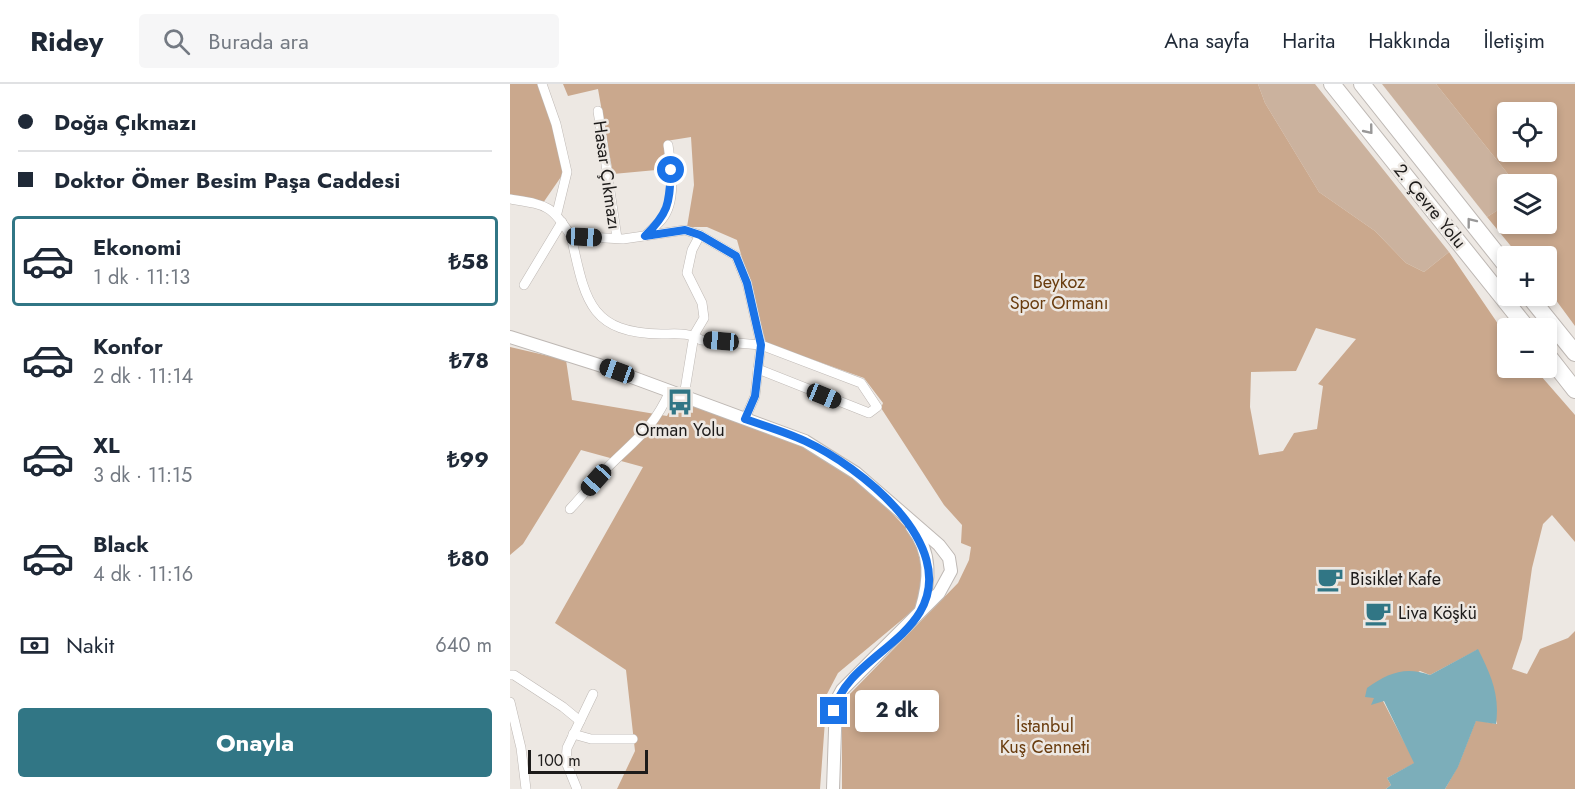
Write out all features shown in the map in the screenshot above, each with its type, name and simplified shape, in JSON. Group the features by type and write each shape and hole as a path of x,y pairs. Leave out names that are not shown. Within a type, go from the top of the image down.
{"highway":[{"name":"2. Çevre Yolu","path":"1332,84 1519,318"},
{"name":"2. Çevre Yolu","path":"1362,84 1497,254"},
{"path":"1537,306 1575,353"},
{"path":"1557,367 1575,390"}],"street":[{"path":"542,84 556,124 567,172 557,213"},
{"name":"Hasar Çıkmazı","path":"598,111 616,238"},
{"path":"645,236 664,217 670,198 671,170 668,145"},
{"path":"510,199 541,204 557,213 571,236 588,300 604,320 618,330 648,334 694,335 701,340 761,345 861,383 877,407 869,413 758,369"},
{"path":"524,285 562,222"},
{"path":"571,236 616,238 685,230 700,235 736,256 747,283 761,345 755,396 745,419"},
{"path":"684,396 694,335 704,318 702,303 687,273 692,250 700,235"},
{"path":"510,337 670,391 805,441 856,473 939,545 951,568"},
{"path":"570,508 609,466 648,430 662,410 670,391"},
{"path":"902,514 921,542 929,568"},
{"path":"833,789 836,700 842,690 920,612 939,593 951,568 947,559 937,557 932,561 920,612"},
{"path":"510,675 514,675 563,706 580,721"},
{"path":"577,789 566,762 573,734 593,694"},
{"path":"510,702 521,748 526,789"},
{"path":"573,734 591,739 633,739"}],"shaded area":[{"path":"1258,84 1315,84 1449,252 1424,272 1406,263 1375,231 1319,192 1265,103"},
{"path":"1382,84 1436,84 1508,174 1497,174 1497,211 1487,217"}],"green space":[{"path":"510,84 539,84 554,125 565,171 543,203 510,197"},
{"name":"Beykoz Spor Ormanı","path":"563,84 1258,84 1265,103 1319,192 1375,231 1406,263 1424,272 1449,252 1497,322 1497,378 1543,378 1575,415 1575,542 1552,515 1543,524 1532,568 1522,639 1512,669 1527,674 1540,649 1568,638 1575,631 1575,789 1445,789 1458,766 1476,720 1497,724 1477,650 1430,675 1420,671 1374,698 1383,701 1415,763 1387,778 1391,785 1386,789 842,789 842,720 846,698 958,583 969,560 971,547 961,543 962,525 944,505 881,408 883,403 864,378 766,343 737,240 707,227 687,227 694,185 691,137 666,141 667,169 613,174 598,89 568,96","holes":["1316,328 1356,339 1318,384 1323,386 1317,429 1294,433 1283,451 1259,455 1250,407 1251,372 1296,371"]},
{"path":"1436,84 1575,84 1575,326 1557,302 1557,246 1511,246 1501,234 1557,234 1557,174 1508,174 1498,162 1557,162 1557,102 1497,102 1497,160"},
{"path":"1497,211 1497,229 1487,217"},
{"path":"510,347 566,360 572,400 667,416 678,395 814,449 875,496 914,536 924,577 916,608 838,673 827,694 820,789 617,789 635,751 626,670 555,623 643,467 581,450 523,544 510,555"}],"water":[{"path":"1478,649 1493,685 1497,704 1496,724 1476,721 1458,767 1445,789 1386,789 1391,785 1387,778 1414,763 1384,701 1371,705 1374,698 1365,697 1367,688 1397,672 1413,671 1430,675"}],"place":[{"name":"Orman Yolu","path":"680,402"},
{"name":"Bisiklet Kafe","path":"1330,579"},
{"name":"Liva Köşkü","path":"1378,613"}],"route":[{"path":"671,170 670,198 664,217 645,236 685,230 700,235 736,256 747,283 761,345 755,396 745,419 805,441 856,473 902,514 917,534 925,550 929,580 920,612 842,690 836,700 834,711"}],"park label":[{"name":"İstanbul Kuş Cenneti","path":"1045,736"}]}
